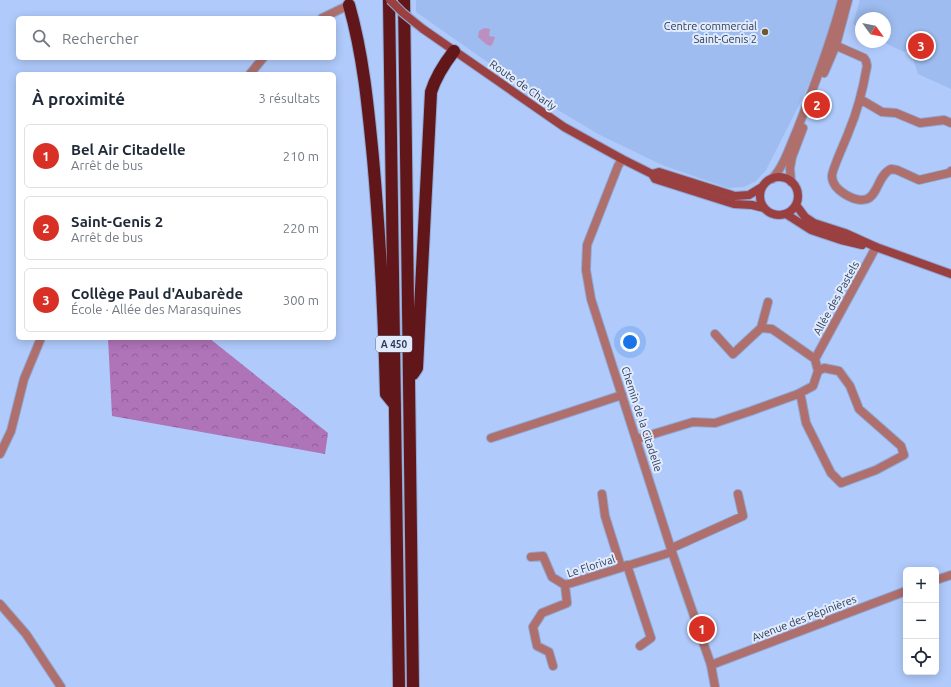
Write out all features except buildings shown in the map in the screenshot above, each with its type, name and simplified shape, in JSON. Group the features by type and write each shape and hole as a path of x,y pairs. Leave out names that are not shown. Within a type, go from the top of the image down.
{"highway":[{"name":"A 450","path":"390,0 399,687"},
{"name":"A 450","path":"404,0 414,687"},
{"path":"349,2 361,57 374,166 382,288 386,394 395,405"},
{"path":"409,381 417,368 431,92 439,72 454,51"}],"main road":[{"name":"Route de Charly","path":"390,0 422,29 564,127 652,174 655,179 734,204 752,205 764,208"},
{"name":"Route de Charly","path":"652,174 659,172 735,196 749,195 762,187"},
{"path":"782,177 791,182 796,186 798,198 796,204 790,212 786,214 774,215 764,208 760,198 762,187 772,179 782,177"},
{"path":"796,204 806,217 814,223 845,233 876,247 951,274"},
{"path":"786,214 811,230 841,240 876,247"}],"street":[{"path":"772,179 778,172 788,151 818,75 833,44 842,0"},
{"path":"791,182 790,168 792,157 848,0"},
{"path":"325,16 349,2"},
{"path":"833,44 864,58 867,66 860,99 850,130 832,175 834,184 840,191 849,197 866,199 871,196 883,175 891,169 897,170 919,180 949,173 951,171"},
{"path":"252,72 261,60"},
{"path":"860,99 882,112 896,113 920,123 944,120 951,123"},
{"name":"Chemin de la Citadelle","path":"622,159 587,245 586,270 591,299 710,665 715,687"},
{"name":"Allée des Pastels","path":"815,359 876,247"},
{"path":"715,334 733,354 761,328 768,302"},
{"path":"637,439 693,422 715,423 798,394 813,386 818,371 815,359 772,329 761,328"},
{"path":"0,454 11,431 24,379 40,340"},
{"path":"798,394 801,397 806,423 831,473 841,483 876,470 904,455 901,446 859,409 850,386 839,371 824,368 818,371"},
{"path":"491,438 622,395"},
{"path":"602,494 605,516 652,638 640,646"},
{"path":"672,550 743,516 738,494"},
{"name":"Le Florival","path":"531,557 543,556 552,577 565,585 672,550"},
{"path":"939,579 951,575"},
{"path":"553,666 549,652 537,646 533,627 542,613 566,603 565,585"},
{"name":"Avenue des Pépinières","path":"710,665 903,593"},
{"path":"0,604 26,634 61,687"}],"shaded area":[{"path":"416,0 839,0 824,53 766,170 756,181 744,187 728,188 662,165 598,134 543,101 416,12"},
{"path":"860,0 951,0 951,89 918,74 910,50 904,52 891,46 891,12 856,12"},
{"path":"484,28 490,29 489,36 495,37 491,46 487,45 478,37 479,31"}],"green space":[{"path":"108,340 212,340 328,433 325,454 112,416"}],"place":[{"name":"Centre commercial Saint-Genis 2","path":"765,32"},
{"name":"Collège Paul d'Aubarède","path":"921,46"},
{"name":"Saint-Genis 2","path":"817,105"},
{"name":"Bel Air Citadelle","path":"702,629"}]}
